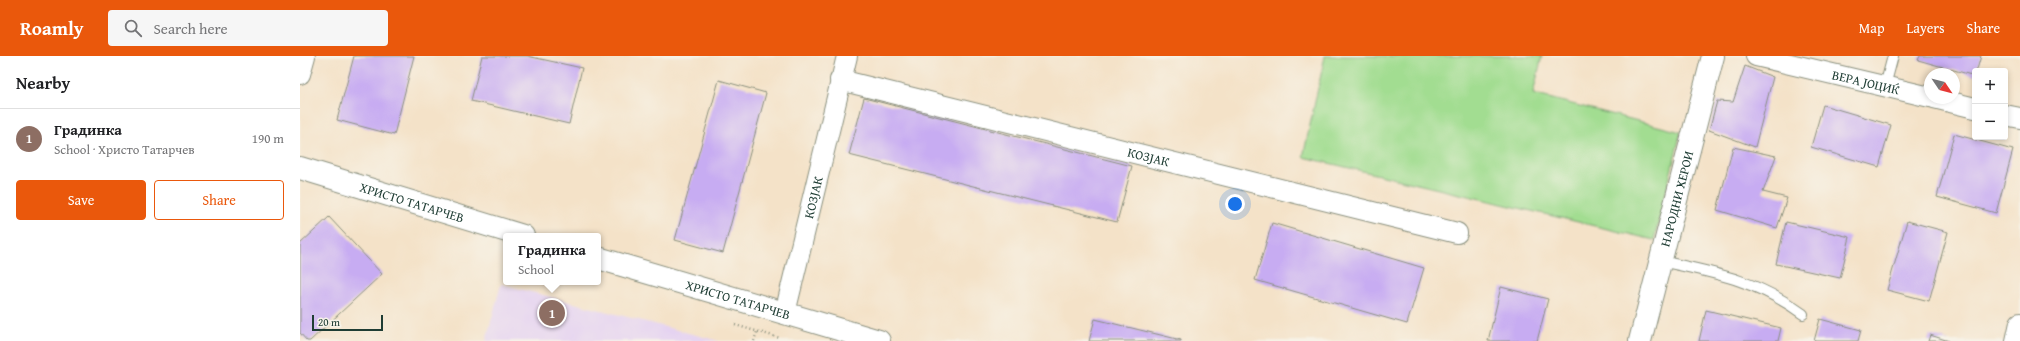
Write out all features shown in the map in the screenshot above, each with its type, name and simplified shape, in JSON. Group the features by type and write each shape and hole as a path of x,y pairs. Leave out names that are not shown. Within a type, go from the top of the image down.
{"street":[{"path":"300,74 305,56"},
{"name":"КОЗЈАК","path":"785,313 847,56"},
{"name":"НАРОДНИ ХЕРОИ","path":"1640,341 1713,56"},
{"name":"ВЕРА ЈОЦИЌ","path":"1756,56 1924,96"},
{"name":"КОЗЈАК","path":"840,80 1457,233"},
{"path":"1959,104 1972,107"},
{"path":"2008,116 2020,118"},
{"name":"ХРИСТО ТАТАРЧЕВ","path":"300,168 514,233"},
{"name":"ХРИСТО ТАТАРЧЕВ","path":"601,259 879,341"},
{"path":"2016,341 2020,324"}],"lane":[{"path":"1885,86 1893,56"},
{"path":"1660,261 1725,275 1752,284 1783,300 1803,314"}],"shaded area":[{"path":"501,284 719,341 486,341"}],"green space":[{"path":"1325,56 1542,56 1533,94 1681,132 1654,240 1303,157"}],"building":[{"path":"354,56 414,56 394,135 337,120"},
{"path":"482,56 527,56 582,68 569,124 471,101"},
{"path":"1920,56 1981,56 1977,68 1972,68 1972,75 1960,72 1960,68 1946,68 1918,60"},
{"path":"1745,66 1773,77 1755,147 1709,130 1717,101 1733,102"},
{"path":"719,80 766,93 723,253 675,240"},
{"path":"864,98 1132,166 1117,222 849,155"},
{"path":"1823,105 1891,125 1879,167 1811,147"},
{"path":"1954,134 2013,150 1996,213 1937,197"},
{"path":"1733,147 1776,156 1763,192 1787,198 1777,228 1717,210"},
{"path":"329,217 382,274 310,341 307,341 300,333 300,244"},
{"path":"1907,221 1948,232 1929,301 1887,290"},
{"path":"1786,222 1850,237 1840,278 1776,264"},
{"path":"1272,223 1424,268 1407,324 1255,280"},
{"path":"1501,287 1548,299 1537,341 1488,341"},
{"path":"1706,310 1781,328 1778,341 1699,341"},
{"path":"1095,319 1181,340 1181,341 1089,341"},
{"path":"1820,319 1861,330 1858,341 1814,341"},
{"path":"1930,335 1949,341 1928,341"}],"place":[{"name":"Градинка","path":"552,313"}]}
